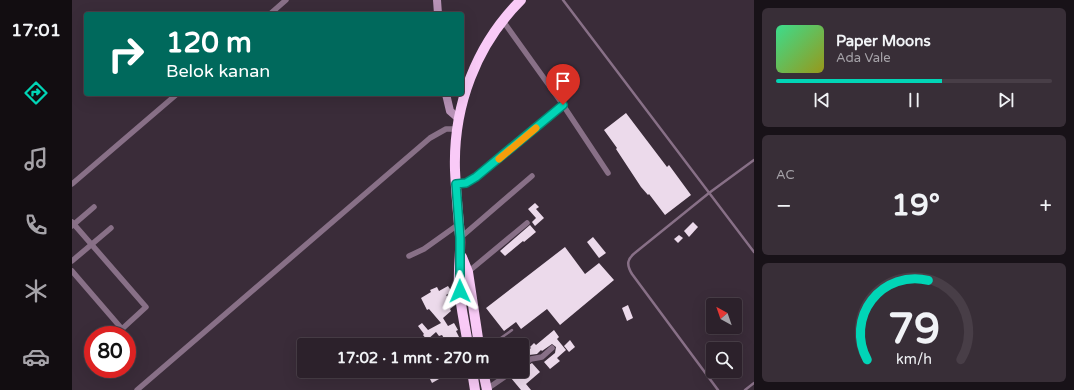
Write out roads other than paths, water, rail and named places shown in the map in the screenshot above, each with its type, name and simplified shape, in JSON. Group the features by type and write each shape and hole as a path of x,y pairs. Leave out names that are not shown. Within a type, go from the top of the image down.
{"highway":[{"path":"464,89 480,55 503,21 521,0"},
{"path":"463,96 456,129 455,168 460,238 459,284 467,338"},
{"path":"460,254 468,272 478,338"},
{"path":"473,378 475,390"},
{"path":"484,378 487,390"}],"street":[{"path":"272,12 286,0"},
{"path":"437,0 438,12"},
{"path":"503,21 563,105 608,173"},
{"path":"72,184 175,96"},
{"path":"446,96 450,111 458,118"},
{"path":"456,184 466,183 476,177 563,105"},
{"path":"137,390 430,138 446,129 456,129"},
{"path":"460,238 532,176"},
{"path":"72,271 122,329 146,307 73,224 94,207"},
{"path":"468,272 527,223"},
{"path":"409,256 424,249 459,224"},
{"path":"72,262 111,228"},
{"path":"529,360 542,357 552,348"},
{"path":"487,390 503,378"}],"lane":[{"path":"563,0 754,252"},
{"path":"718,390 632,274 628,267 628,262 631,256 709,193 754,160"},
{"path":"501,338 512,330"},
{"path":"745,390 754,383"}]}
